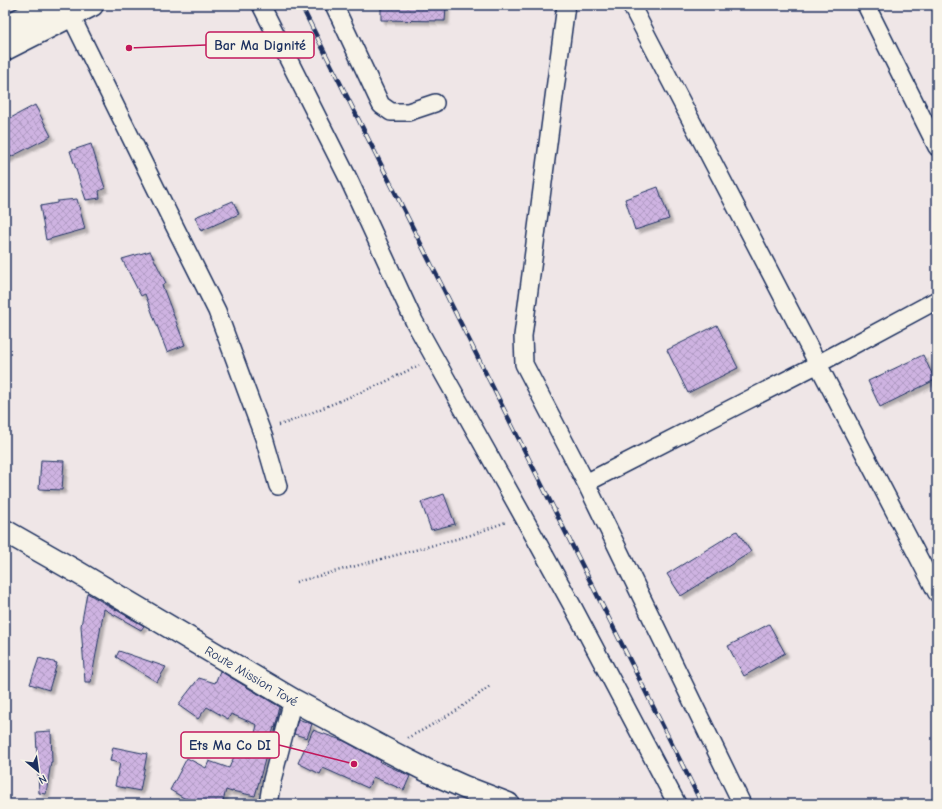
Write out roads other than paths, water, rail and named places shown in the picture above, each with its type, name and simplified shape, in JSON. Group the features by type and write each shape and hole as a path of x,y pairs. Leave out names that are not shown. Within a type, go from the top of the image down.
{"street":[{"path":"5,27 49,5"},
{"path":"5,49 92,5"},
{"path":"261,5 349,180 414,321 524,516 677,804"},
{"path":"334,5 381,105 391,112 408,112 435,103"},
{"path":"566,5 523,336 524,364 586,483 742,804"},
{"path":"631,5 937,593"},
{"path":"866,5 937,147"},
{"path":"71,16 218,311 261,430 278,486"},
{"path":"586,483 818,364 937,300"},
{"name":"Route Mission Tové","path":"5,531 293,700 426,770 508,804"},
{"path":"268,804 272,780 293,700"}],"railway":[{"path":"301,5 702,804"}],"place":[{"name":"Bar Ma Dignité","path":"129,48"},
{"name":"Ets Ma Co DI","path":"354,764"}]}
